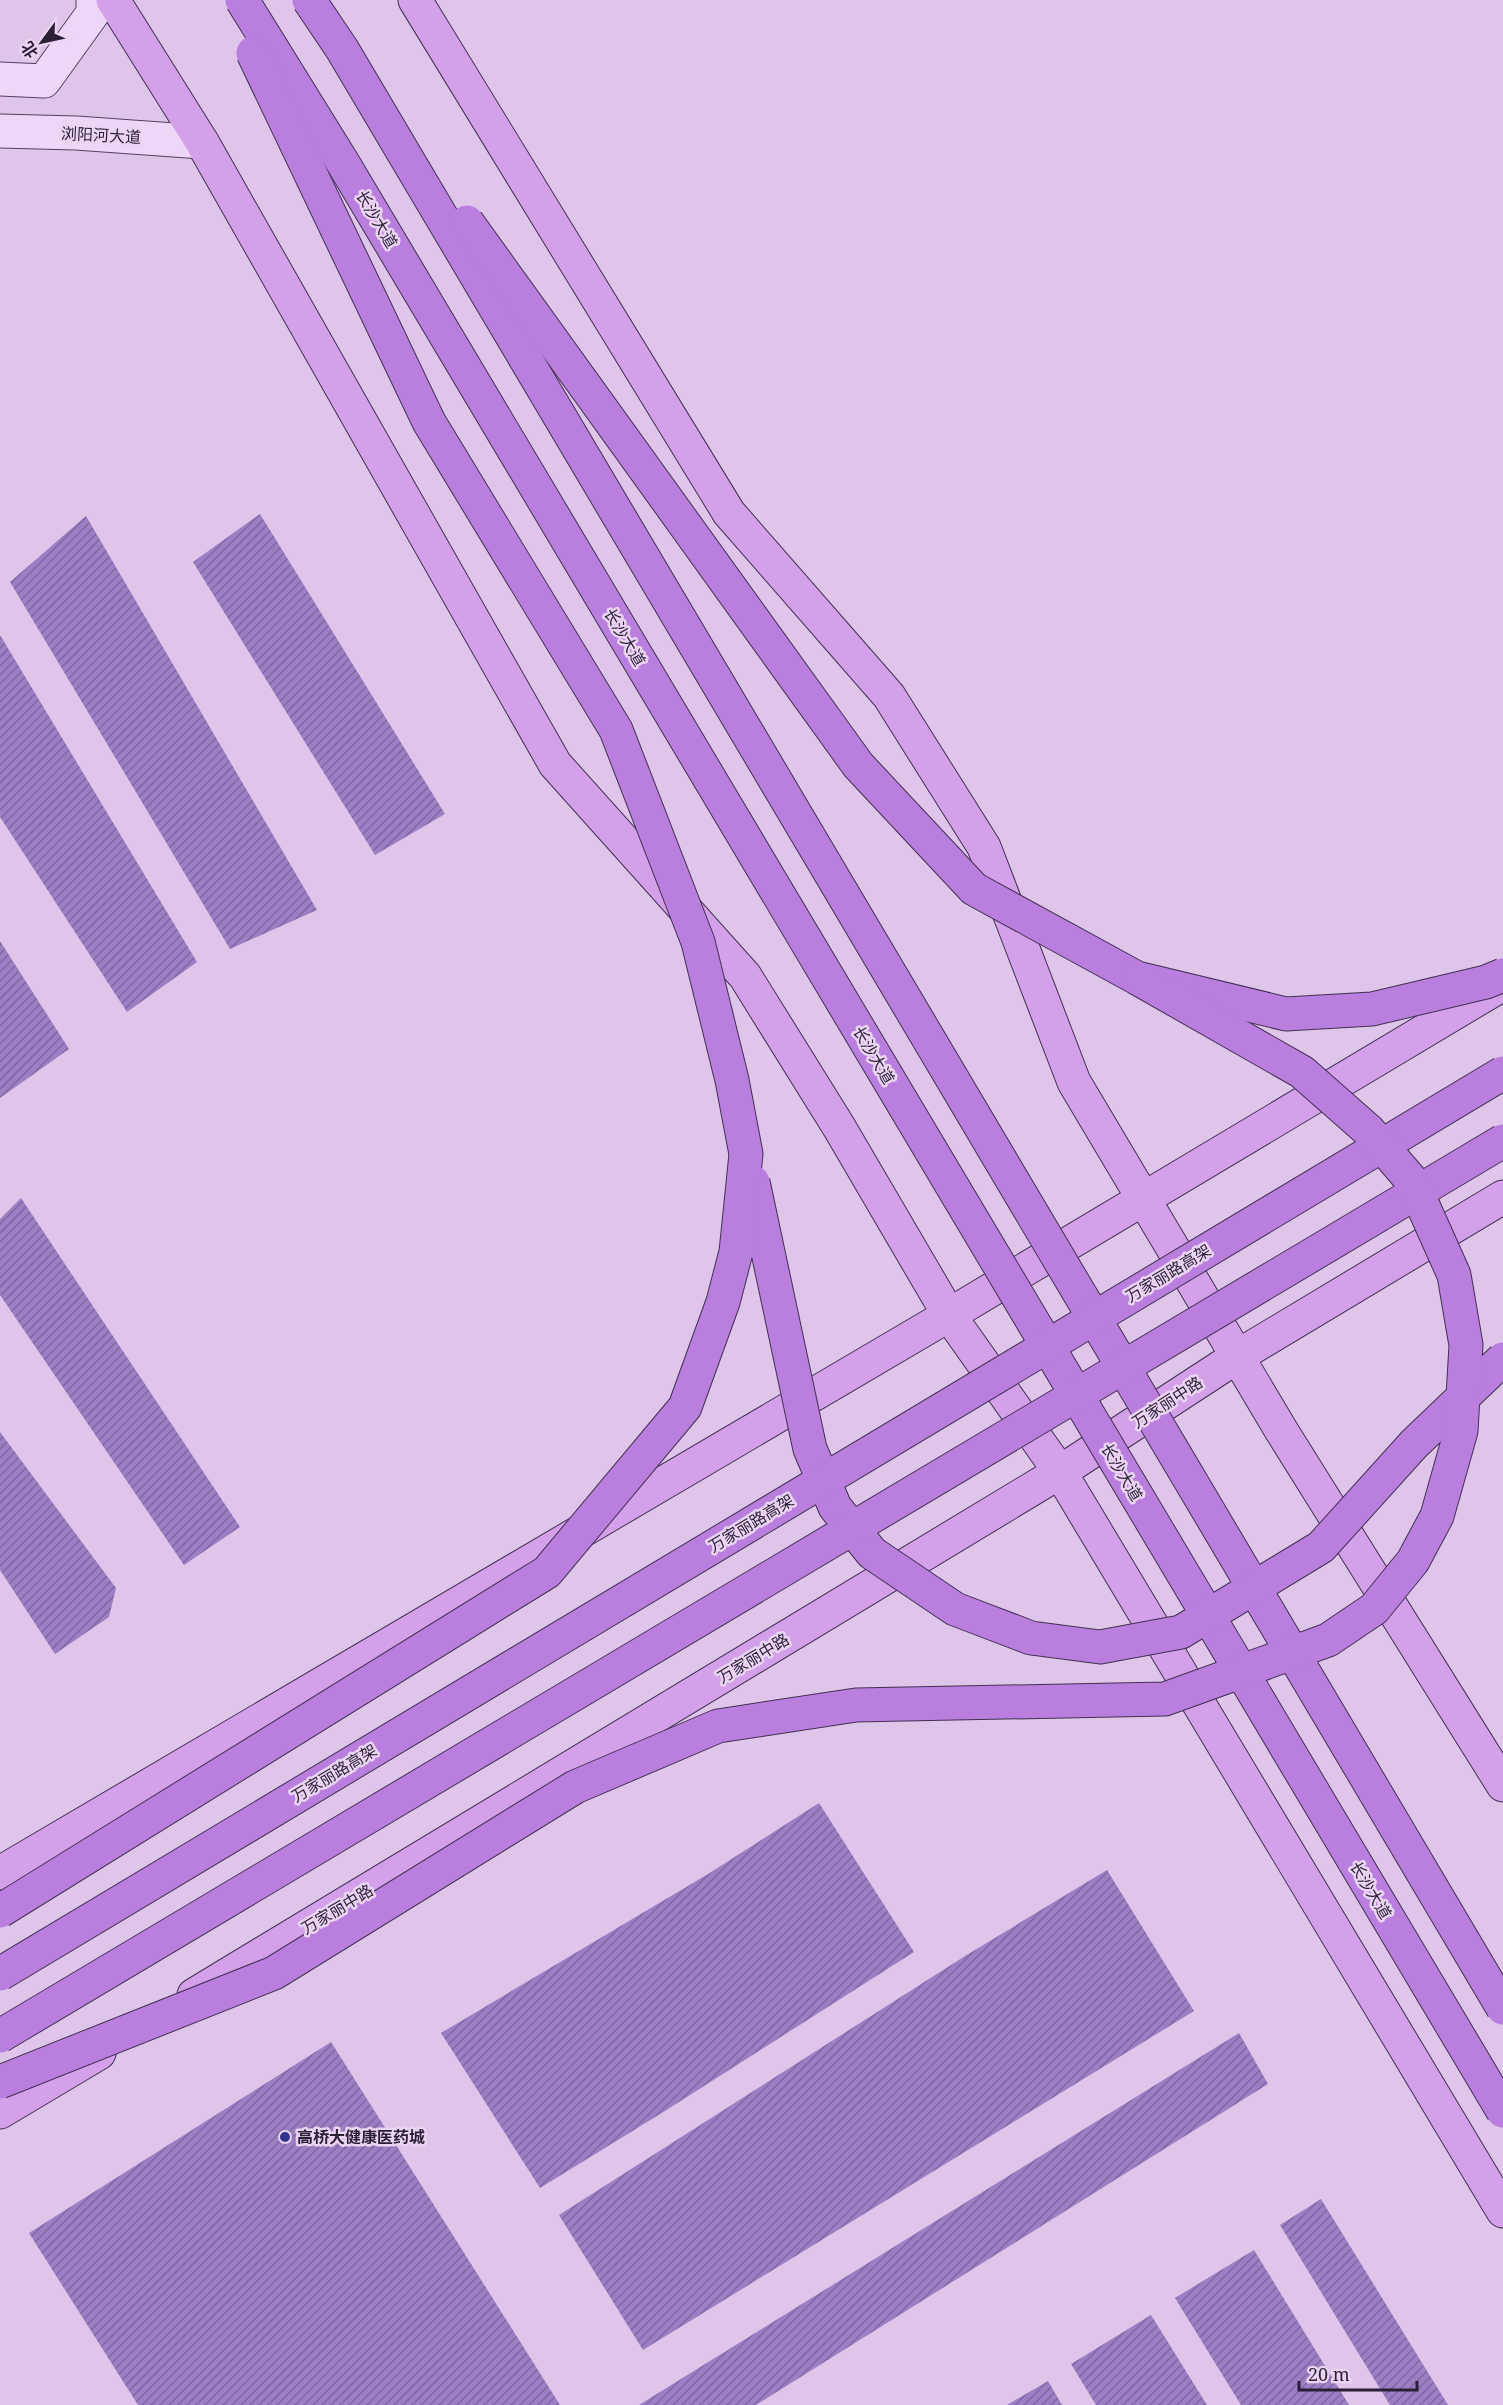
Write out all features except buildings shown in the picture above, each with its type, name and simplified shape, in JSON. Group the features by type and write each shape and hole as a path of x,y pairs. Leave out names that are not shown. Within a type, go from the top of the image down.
{"highway":[{"path":"228,0 429,423 616,730 698,942 732,1080 810,1449 836,1507 872,1553 955,1609 1031,1638 1100,1647 1181,1632 1322,1547 1414,1444 1503,1359"},
{"name":"长沙大道","path":"242,0 355,183 1503,2111"},
{"path":"0,2082 274,1973 575,1787 718,1726 856,1705 1165,1699 1328,1640 1374,1609 1413,1561 1437,1516 1461,1431 1466,1345 1454,1275 1412,1181 1369,1131 1302,1072 974,889 858,765 309,0"},
{"path":"342,49 1503,2008"},
{"path":"1137,978 1286,1014 1372,1009 1486,982 1503,975"},
{"name":"万家丽路高架","path":"0,1974 1503,1073"},
{"path":"0,2036 1503,1141"},
{"path":"0,1911 547,1572 685,1407 723,1302 736,1252 747,1154"}],"main road":[{"path":"0,80 44,81 93,12 93,0"},
{"path":"113,0 202,142 555,764 745,976 839,1128 949,1315 1060,1472 1503,2211"},
{"path":"416,0 729,513 890,696 984,847 1074,1082 1281,1430 1503,1785"},
{"name":"浏阳河大道","path":"0,131 75,133 202,142"},
{"path":"0,1873 949,1315 1503,984"},
{"name":"万家丽中路","path":"0,2112 1060,1472 1238,1356 1503,1197"}],"place":[{"name":"高桥大健康医药城","path":"285,2137"}]}
